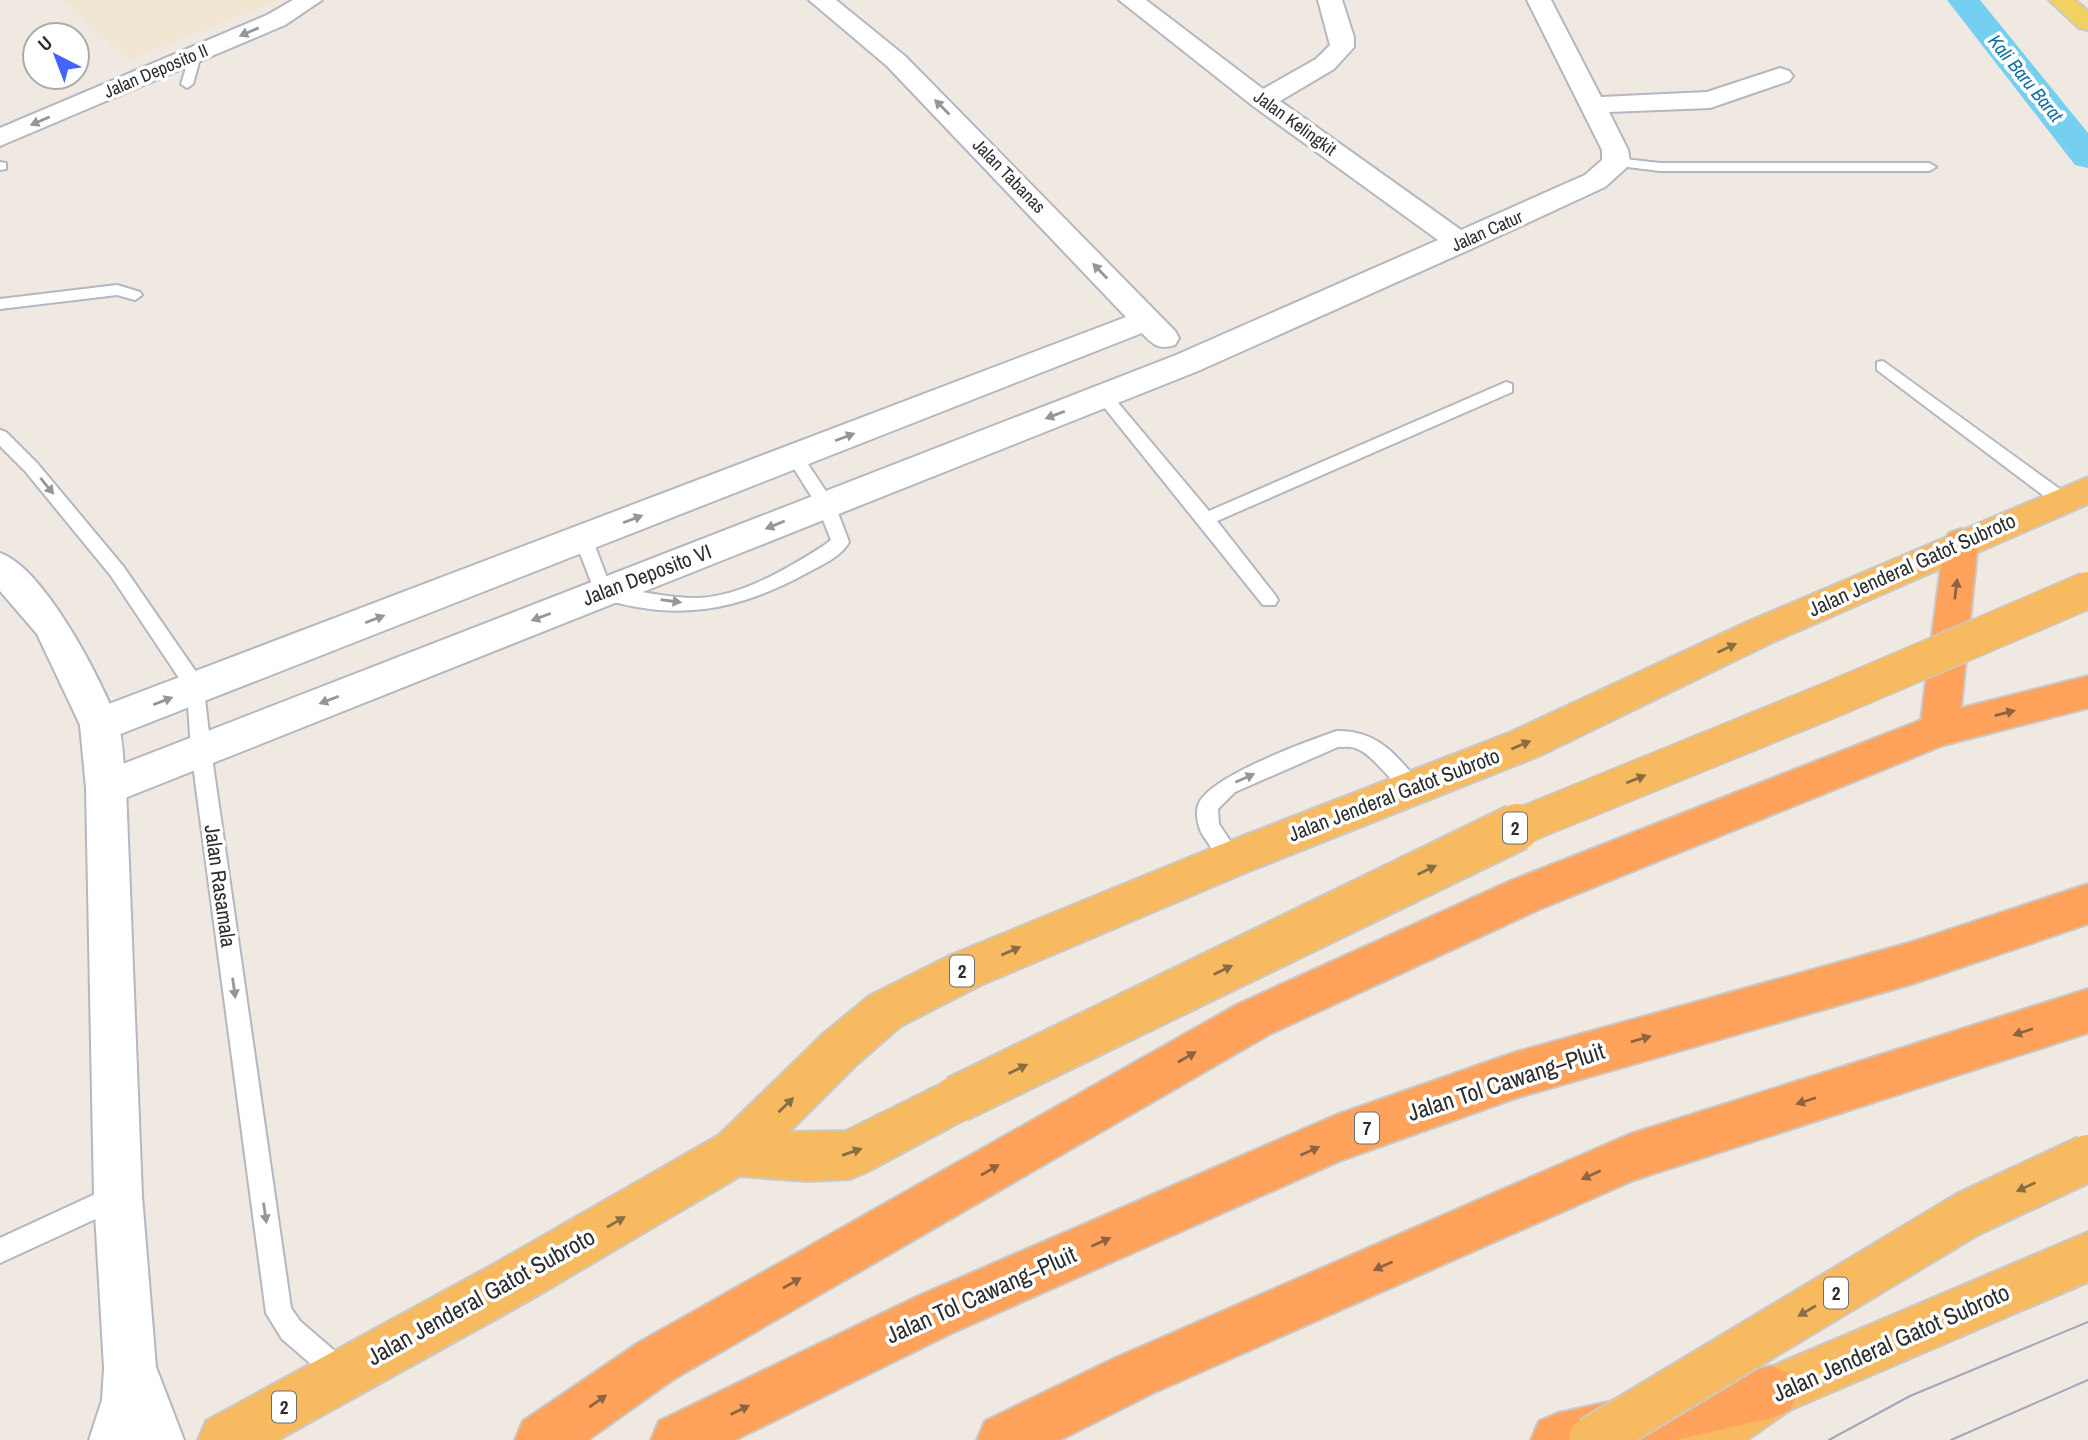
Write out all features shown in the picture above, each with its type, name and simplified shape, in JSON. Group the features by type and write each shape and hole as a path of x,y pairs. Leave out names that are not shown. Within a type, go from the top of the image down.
{"highway":[{"name":"Jalan Jenderal Gatot Subroto","path":"225,1440 512,1282 736,1152 839,1050 885,1011 966,970 1232,859 1525,744 1760,632 1961,542 2081,493"},
{"path":"1939,730 1961,542"},
{"name":"2","path":"736,1152 807,1157 850,1155 957,1099 1521,825 1833,699 2088,590"},
{"path":"542,1440 656,1361 1254,1019 1525,895 1939,730 2088,692"},
{"name":"Jalan Tol Cawang–Pluit","path":"678,1440 934,1315 1336,1139 1516,1075 1912,963 2088,904"},
{"path":"1004,1440 1133,1376 1630,1158 2088,1011"},
{"name":"2","path":"1592,1440 1968,1214 2088,1158"},
{"name":"Jalan Jenderal Gatot Subroto","path":"1700,1440 1772,1392 2088,1258"},
{"path":"1558,1440 1772,1392"}],"main road":[{"path":"2061,0 2088,23"}],"street":[{"name":"Jalan Deposito II","path":"3,134 276,20 310,0"},
{"name":"Jalan Tabanas","path":"821,0 896,61 1187,363"},
{"name":"Jalan Kelingkit","path":"1131,0 1262,100 1461,243"},
{"path":"1262,100 1325,64 1342,47 1342,37 1330,0"},
{"path":"1539,0 1595,105 1615,150 1616,162"},
{"path":"1595,105 1710,100 1780,76"},
{"name":"Jalan Catur","path":"1187,363 1595,181 1616,162"},
{"path":"99,725 1147,320"},
{"name":"Jalan Deposito VI","path":"106,788 1187,363"},
{"path":"0,567 51,625 99,725 106,788 118,1196 131,1368 128,1400 116,1440"},
{"path":"131,1368 157,1440"}],"lane":[{"path":"187,84 195,55"},
{"path":"1616,162 1660,167 1929,167"},
{"path":"0,304 102,291 128,291 135,295"},
{"path":"1883,366 2081,493"},
{"path":"1206,519 1242,506 1506,388"},
{"path":"1103,396 1206,519 1269,600"},
{"name":"Jalan Rasamala","path":"0,436 31,467 117,571 196,688 201,751 279,1313 291,1331 342,1374"},
{"path":"583,538 603,593 698,605 715,603 800,569 830,553 840,542 826,505 794,456"},
{"path":"1232,859 1209,827 1208,806 1228,786 1337,739 1357,739 1384,755 1412,788"},
{"path":"0,1251 118,1196"},
{"path":"246,1440 342,1374"}],"shaded area":[{"path":"64,0 280,0 128,60 91,25 91,21 86,21"}],"waterway":[{"name":"Kali Baru Barat","path":"1963,0 2088,157"}],"tram line":[{"path":"1829,1440 1910,1396 2088,1322"},
{"path":"1951,1440 2088,1380"}]}
